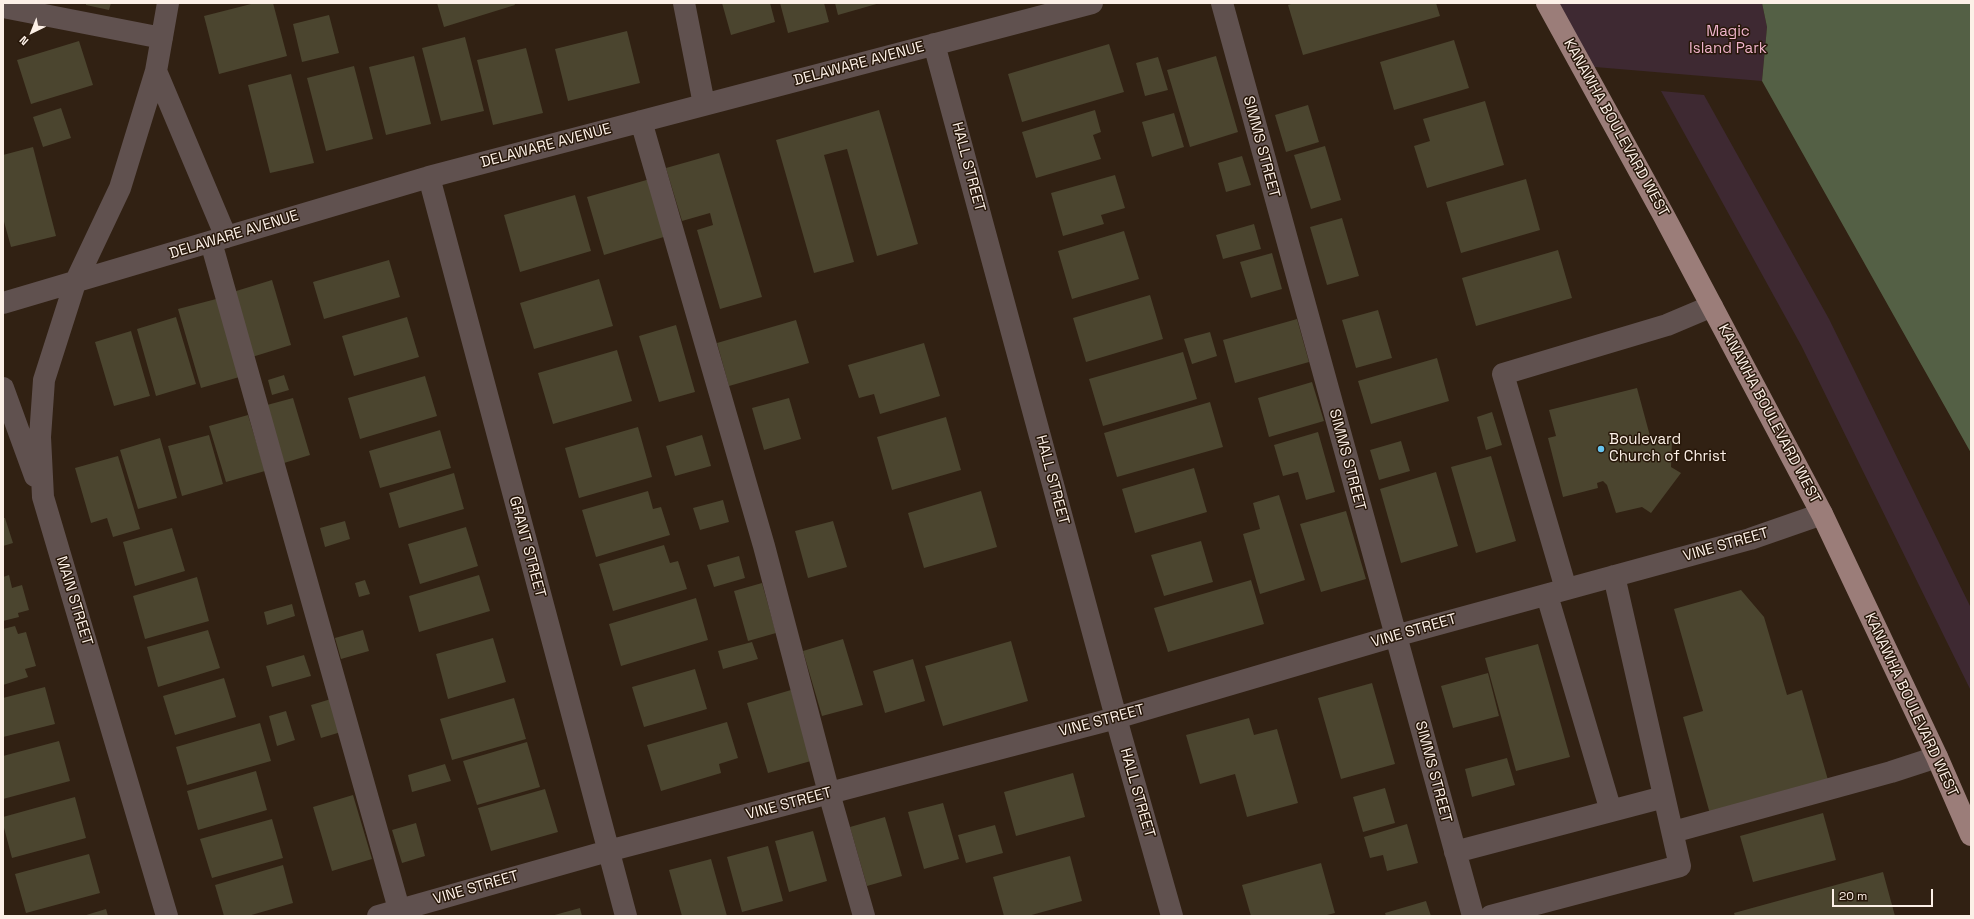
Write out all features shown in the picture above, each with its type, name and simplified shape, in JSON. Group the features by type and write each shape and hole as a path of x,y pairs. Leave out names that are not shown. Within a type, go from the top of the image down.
{"main road":[{"name":"KANAWHA BOULEVARD WEST","path":"1547,3 1583,66 1822,514 1937,757 1971,835"}],"street":[{"name":"MAIN STREET","path":"167,916 43,497 40,437 44,380 75,283 120,188 156,71 168,3"},
{"path":"684,3 704,104"},
{"name":"DELAWARE AVENUE","path":"3,303 75,283 429,177 1092,3"},
{"name":"SIMMS STREET","path":"1222,3 1473,916"},
{"path":"3,7 162,38"},
{"name":"HALL STREET","path":"934,44 1116,718 1172,916"},
{"path":"156,71 219,240 400,913"},
{"path":"641,121 764,546 829,793 864,916"},
{"name":"GRANT STREET","path":"429,177 626,916"},
{"path":"1611,811 1503,374 1667,325 1712,306"},
{"path":"3,388 43,497"},
{"name":"VINE STREET","path":"378,916 400,913 608,851 1116,718 1395,636 1750,539 1822,514"},
{"path":"1490,916 1680,866 1614,576"},
{"path":"1673,832 1891,772 1937,757"},
{"path":"1455,852 1664,797"}],"green space":[{"name":"Magic Island Park","path":"1547,3 1762,3 1767,27 1762,81 1583,66"},
{"path":"1661,91 1704,95 1829,319 1971,608 1971,691 1802,347"}],"shaded area":[{"path":"1762,3 1971,3 1971,453 1762,81 1767,27"}],"building":[{"path":"86,3 111,3 109,10 86,5"},
{"path":"255,3 273,3 287,56 219,74 204,16"},
{"path":"437,3 514,3 515,5 444,27"},
{"path":"722,3 770,3 775,22 731,35"},
{"path":"780,3 824,3 829,22 788,33"},
{"path":"835,3 880,3 838,15"},
{"path":"1294,3 1436,3 1440,16 1303,55 1288,5"},
{"path":"329,15 339,53 302,62 293,24"},
{"path":"627,31 640,83 568,101 555,49"},
{"path":"465,37 484,111 441,121 422,48"},
{"path":"1454,40 1469,88 1394,110 1380,62"},
{"path":"79,41 93,85 31,104 17,60"},
{"path":"1109,44 1124,92 1022,122 1008,74"},
{"path":"526,48 543,113 493,125 477,60"},
{"path":"414,56 431,124 386,135 369,67"},
{"path":"1216,56 1238,132 1190,147 1167,70"},
{"path":"1158,57 1168,90 1145,96 1136,63"},
{"path":"354,66 373,139 326,151 307,78"},
{"path":"291,74 314,163 270,173 248,85"},
{"path":"1485,101 1504,165 1427,188 1414,146 1430,141 1423,119"},
{"path":"1308,105 1319,142 1286,152 1275,115"},
{"path":"61,108 71,138 43,147 33,117"},
{"path":"879,110 918,244 877,256 847,149 824,155 854,262 814,273 776,140"},
{"path":"1095,110 1101,132 1093,135 1101,159 1036,178 1022,132"},
{"path":"1174,113 1184,147 1152,157 1142,122"},
{"path":"1325,146 1341,200 1311,209 1294,155"},
{"path":"33,147 56,236 11,247 3,218 3,155"},
{"path":"719,153 762,297 720,309 697,230 713,225 710,213 682,221 666,168"},
{"path":"1242,156 1251,185 1226,192 1218,163"},
{"path":"1115,175 1125,208 1101,215 1104,224 1063,236 1051,193"},
{"path":"650,179 667,236 604,255 587,197"},
{"path":"1526,179 1540,230 1461,253 1446,202"},
{"path":"575,195 591,251 520,272 504,215"},
{"path":"1342,218 1359,276 1327,285 1310,227"},
{"path":"1254,224 1261,249 1223,259 1216,235"},
{"path":"1124,231 1139,279 1072,299 1058,251"},
{"path":"1558,250 1572,298 1476,326 1462,278"},
{"path":"1272,253 1282,289 1251,298 1240,262"},
{"path":"389,260 400,297 324,319 313,282"},
{"path":"599,279 613,326 534,349 520,303"},
{"path":"272,280 291,345 252,357 233,292"},
{"path":"1150,295 1163,339 1086,362 1073,318"},
{"path":"220,298 243,376 201,388 178,309"},
{"path":"1378,310 1392,358 1356,368 1342,320"},
{"path":"176,317 196,384 156,396 137,329"},
{"path":"407,317 419,357 354,376 342,336"},
{"path":"1297,319 1309,362 1235,383 1223,340"},
{"path":"796,320 809,363 729,386 717,343"},
{"path":"676,325 695,392 659,402 639,336"},
{"path":"131,331 150,396 114,406 95,342"},
{"path":"1210,332 1217,356 1192,364 1184,339"},
{"path":"924,343 940,396 880,414 874,394 859,398 848,365"},
{"path":"617,350 632,401 553,424 538,373"},
{"path":"1183,352 1197,399 1103,426 1089,379"},
{"path":"1437,358 1449,401 1371,424 1358,381"},
{"path":"284,375 289,390 272,395 268,380"},
{"path":"425,376 437,416 360,439 348,398"},
{"path":"1312,382 1324,421 1269,437 1258,398"},
{"path":"1637,388 1650,436 1643,436 1645,443 1672,441 1671,467 1681,473 1651,513 1642,507 1616,513 1607,485 1603,481 1597,483 1598,488 1563,497 1548,438 1556,436 1549,410"},
{"path":"293,398 310,455 284,463 267,405"},
{"path":"789,398 801,439 764,450 752,408"},
{"path":"1210,402 1223,447 1117,477 1104,433"},
{"path":"1492,412 1502,445 1486,450 1477,417"},
{"path":"248,415 265,471 226,482 209,426"},
{"path":"946,417 961,470 892,490 877,437"},
{"path":"638,427 652,477 579,498 565,448"},
{"path":"440,430 451,468 380,488 369,451"},
{"path":"1318,432 1335,492 1306,500 1298,472 1283,476 1274,445"},
{"path":"209,435 223,484 182,496 168,446"},
{"path":"702,435 711,466 675,476 666,446"},
{"path":"160,438 177,498 138,509 120,450"},
{"path":"1401,441 1410,471 1379,480 1370,450"},
{"path":"118,456 140,529 113,537 107,518 91,523 75,468"},
{"path":"1491,456 1516,541 1476,553 1451,467"},
{"path":"1194,468 1207,512 1135,533 1122,489"},
{"path":"1436,472 1458,546 1401,563 1380,489"},
{"path":"454,473 464,509 399,528 389,493"},
{"path":"648,491 653,509 661,507 670,535 596,557 582,510"},
{"path":"981,491 997,547 924,568 908,513"},
{"path":"1279,495 1305,580 1260,594 1243,534 1260,529 1253,503"},
{"path":"723,500 729,522 700,530 693,508"},
{"path":"1346,511 1366,579 1321,592 1300,524"},
{"path":"3,518 5,518 13,543 3,546"},
{"path":"345,521 350,539 325,547 320,528"},
{"path":"833,521 847,567 808,578 795,531"},
{"path":"466,527 478,566 420,584 408,544"},
{"path":"172,528 185,571 135,586 123,542"},
{"path":"1201,541 1213,582 1164,596 1151,555"},
{"path":"664,545 670,563 678,561 687,589 613,611 599,564"},
{"path":"739,556 745,578 714,587 707,565"},
{"path":"9,575 12,588 22,585 29,610 18,613 19,617 3,621 3,577"},
{"path":"479,575 490,611 419,632 409,596"},
{"path":"197,577 209,621 145,639 133,596"},
{"path":"365,580 370,594 359,597 355,583"},
{"path":"1251,580 1264,624 1168,652 1154,608"},
{"path":"762,583 776,633 748,641 734,591"},
{"path":"1741,590 1764,617 1787,695 1802,690 1828,780 1710,814 1683,717 1703,711 1674,609"},
{"path":"696,598 708,640 621,666 609,624"},
{"path":"292,604 295,616 267,625 264,612"},
{"path":"15,626 18,634 26,632 36,666 25,669 28,677 3,685 3,629"},
{"path":"208,630 220,668 158,687 147,647"},
{"path":"363,630 369,651 341,659 335,638"},
{"path":"493,638 506,682 448,699 436,654"},
{"path":"843,639 863,705 822,716 803,651"},
{"path":"1011,641 1028,701 943,726 925,666"},
{"path":"752,642 758,659 723,669 718,651"},
{"path":"1538,644 1570,757 1516,771 1485,658"},
{"path":"304,655 311,676 272,687 266,666"},
{"path":"913,659 925,701 885,713 873,671"},
{"path":"695,669 707,709 644,727 632,687"},
{"path":"1488,673 1499,716 1453,728 1441,686"},
{"path":"224,678 236,717 175,735 163,696"},
{"path":"1372,683 1395,764 1341,779 1318,698"},
{"path":"45,687 55,724 3,737 3,698"},
{"path":"791,690 811,761 768,773 747,703"},
{"path":"514,698 526,739 452,760 440,719"},
{"path":"331,699 341,732 321,738 311,705"},
{"path":"286,711 295,740 277,746 269,716"},
{"path":"1249,718 1254,735 1277,729 1298,803 1247,817 1235,774 1200,784 1186,735"},
{"path":"727,722 738,758 719,764 721,773 661,791 647,745"},
{"path":"260,723 271,761 187,785 176,747"},
{"path":"59,741 70,781 3,799 3,756"},
{"path":"527,742 540,787 477,805 463,761"},
{"path":"1507,758 1515,785 1472,797 1465,769"},
{"path":"445,764 451,781 412,792 408,775"},
{"path":"256,771 267,810 198,830 187,791"},
{"path":"1073,773 1085,817 1016,836 1004,792"},
{"path":"1385,788 1395,823 1363,832 1353,797"},
{"path":"545,789 558,832 491,851 478,808"},
{"path":"353,795 372,859 332,871 313,807"},
{"path":"75,797 86,838 12,858 3,824 3,817"},
{"path":"943,803 959,859 924,869 908,812"},
{"path":"1823,813 1836,860 1753,882 1740,836"},
{"path":"885,817 902,876 867,886 850,827"},
{"path":"272,819 283,858 212,878 200,839"},
{"path":"416,823 425,856 402,863 392,830"},
{"path":"1407,824 1418,863 1387,871 1383,855 1370,858 1364,837"},
{"path":"995,825 1003,853 966,863 958,835"},
{"path":"813,831 827,881 789,892 775,841"},
{"path":"768,846 783,901 742,912 727,857"},
{"path":"89,854 100,893 26,913 15,874"},
{"path":"1070,856 1082,901 1028,916 1004,916 993,877"},
{"path":"711,859 727,916 682,916 669,870"},
{"path":"1321,863 1335,913 1323,916 1251,916 1242,885"},
{"path":"283,865 293,903 248,916 224,916 215,885"},
{"path":"1883,872 1895,916 1735,916 1734,913"},
{"path":"1426,901 1431,916 1386,916 1385,913"},
{"path":"580,908 582,916 551,916"},
{"path":"106,909 108,916 83,916"}],"place":[{"name":"Boulevard Church of Christ","path":"1601,449"}]}
